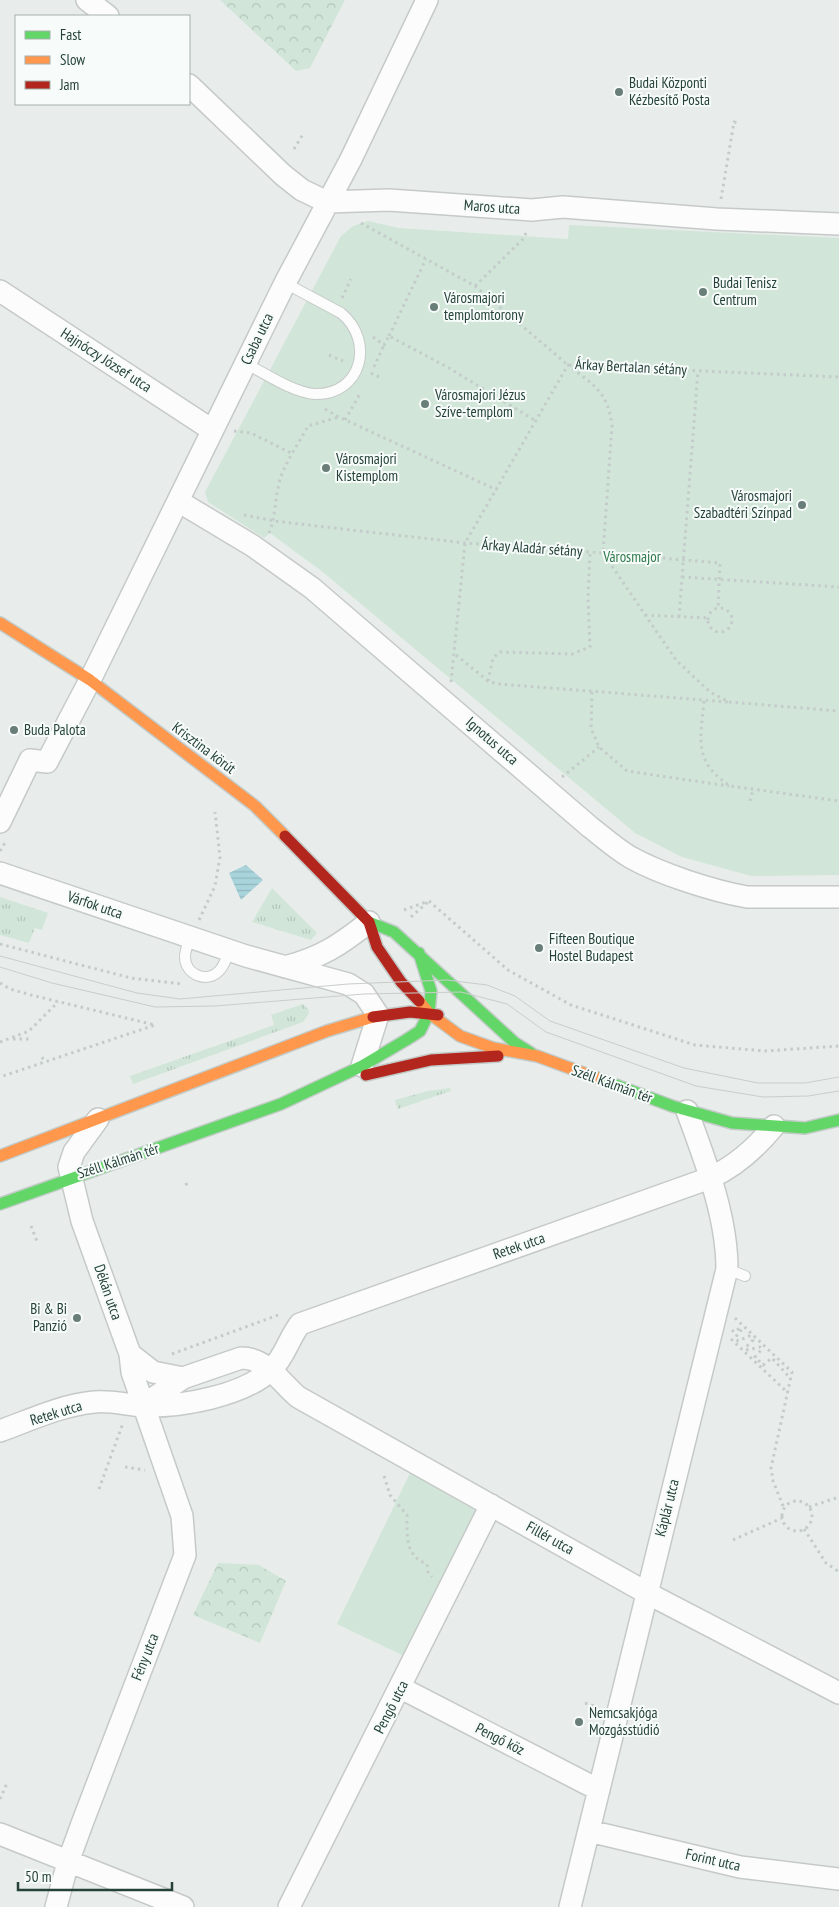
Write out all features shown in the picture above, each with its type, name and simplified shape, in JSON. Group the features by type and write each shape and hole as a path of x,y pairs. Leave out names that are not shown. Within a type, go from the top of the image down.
{"main road":[{"name":"Krisztina körút","path":"0,623 90,680 255,806 343,893 369,922 377,947 391,968"},
{"name":"Krisztina körút","path":"369,922 394,932 419,953"},
{"name":"Széll Kálmán tér","path":"98,1119 327,1031 392,1024 420,1031 429,1013 431,991 419,953"},
{"name":"Széll Kálmán tér","path":"419,953 515,1043"},
{"name":"Széll Kálmán tér","path":"391,968 429,1013 460,1036 493,1048 537,1056 686,1111 732,1123 805,1128 839,1120"},
{"path":"391,968 392,993"},
{"name":"Széll Kálmán tér","path":"72,1179 281,1104 362,1066 402,1011 429,1013 462,1022"},
{"name":"Széll Kálmán tér","path":"488,1032 515,1043 537,1056"},
{"path":"281,1104 392,1066 455,1056 537,1056"},
{"path":"0,1156 98,1119"},
{"path":"0,1204 72,1179"}],"street":[{"path":"87,0 107,15"},
{"name":"Csaba utca","path":"0,822 30,760 47,762 90,680 284,283 351,158 427,0"},
{"name":"Maros utca","path":"190,86 283,175 302,190 327,202 389,200 532,210 563,207 717,219 839,224"},
{"name":"Hajnóczy József utca","path":"0,290 212,430"},
{"name":"Ignotus utca","path":"178,501 254,546 308,585 618,849 634,859 675,875 732,894 747,897 839,898"},
{"name":"Várfok utca","path":"0,873 190,938 348,984 364,994 392,1024"},
{"path":"285,967 325,954 339,946 369,922"},
{"name":"Széll Kálmán tér","path":"362,1066 392,1024"},
{"name":"Káplár utca","path":"570,1907 647,1593 736,1272 710,1178 686,1111"},
{"name":"Széll Kálmán tér","path":"72,1179 70,1167 74,1152 98,1119"},
{"name":"Retek utca","path":"0,1431 71,1406 95,1402 142,1406 175,1406 200,1401 244,1386 272,1369 287,1348 291,1335 300,1324 710,1178 728,1170 757,1146 774,1126"},
{"name":"Dékán utca","path":"72,1179 82,1221 130,1354 132,1372 142,1406"},
{"path":"130,1354 153,1372 184,1378"},
{"path":"142,1406 184,1378 242,1358 251,1358 272,1369"},
{"name":"Fillér utca","path":"272,1369 286,1387 298,1397 647,1593 839,1693"},
{"name":"Fény utca","path":"56,1907 68,1862 185,1555 182,1516 142,1406"},
{"name":"Pengő utca","path":"289,1907 401,1688 491,1505"},
{"name":"Pengő köz","path":"401,1688 599,1790"},
{"name":"Forint utca","path":"589,1831 740,1867 839,1879"},
{"path":"0,1834 183,1907"}],"lane":[{"path":"245,363 305,393 324,394 342,386 355,372 359,364 361,344 354,326 348,319 336,310 284,283"},
{"path":"190,938 185,957 186,965 190,972 197,976 205,978 218,972 230,950"},
{"name":"Széll Kálmán tér","path":"392,1024 407,1051 392,1066"}],"path":[{"path":"717,219 734,122 740,123"},
{"path":"294,149 303,134"},
{"path":"475,286 524,238 532,210"},
{"name":"Árkay Bertalan sétány","path":"358,221 475,286 568,365 839,377"},
{"path":"370,334 384,345 426,259"},
{"path":"336,310 351,279"},
{"path":"389,336 449,368 536,421"},
{"path":"449,705 465,543 568,365 601,391 610,412 612,426 603,554 720,563 718,608"},
{"path":"679,617 698,371"},
{"path":"371,373 381,378"},
{"path":"235,431 251,433 293,454 308,426 339,417"},
{"path":"345,420 497,490"},
{"name":"Árkay Aladár sétány","path":"293,454 281,477 274,506 274,521 465,543 603,554 676,660 710,692 730,702 839,711"},
{"path":"488,681 493,658 500,652 572,654 590,646 588,599 590,553"},
{"path":"682,577 839,588"},
{"path":"718,608 722,608 730,613 732,617 730,626 718,631 711,626 709,618 713,610 718,608"},
{"path":"645,615 709,618"},
{"path":"455,654 488,681 498,684 730,702"},
{"path":"592,692 591,728 598,747 627,771 839,801"},
{"path":"704,701 702,753 707,767 730,786"},
{"path":"547,789 598,747"},
{"path":"750,801 753,789"},
{"path":"190,938 215,886 220,857 215,812"},
{"path":"429,901 508,970 571,1005 695,1045 765,1051 839,1046"},
{"path":"0,944 132,978 190,985"},
{"path":"0,983 10,989 155,1025 0,1077"},
{"path":"0,1042 29,1030 59,1002"},
{"path":"10,1039 30,1038"},
{"path":"42,1057 45,1062"},
{"path":"186,1184 188,1189"},
{"path":"31,1226 38,1244"},
{"path":"735,1317 792,1372 789,1393 771,1468 773,1481 784,1508 782,1518 788,1528 799,1531 804,1529 811,1521 809,1507"},
{"path":"732,1330 734,1332 740,1328 742,1329 735,1338 738,1341 749,1336 753,1340 745,1348 748,1350 760,1347 762,1349 755,1357 763,1365 772,1358 792,1379"},
{"path":"730,1337 789,1393"},
{"path":"99,1489 124,1420"},
{"path":"124,1467 146,1470 148,1477"},
{"path":"384,1476 390,1495 407,1515 406,1538 414,1558 427,1564 428,1572 432,1577 451,1586"},
{"path":"784,1508 796,1501 809,1507 839,1497"},
{"path":"733,1540 782,1518"},
{"path":"804,1529 826,1563 839,1572"},
{"path":"0,1799 8,1781"}],"green space":[{"path":"220,0 345,0 310,68 296,71"},
{"name":"Városmajor","path":"368,221 399,228 568,239 569,225 839,238 839,875 751,876 682,857 635,833 324,573 270,533 264,538 208,502 205,492 341,236 353,226"},
{"path":"272,888 317,933 311,940 252,922"},
{"path":"0,897 48,913 42,930 35,928 29,943 0,935"},
{"path":"303,1004 309,1010 303,1022 133,1084 130,1076 274,1025 271,1015"},
{"path":"450,1088 451,1091 398,1109 395,1100 428,1091"},
{"path":"410,1473 476,1511 406,1657 337,1624"},
{"path":"218,1563 259,1565 286,1581 260,1643 193,1615"}],"water":[{"path":"246,865 263,880 241,900 229,873"}],"tram line":[{"path":"0,956 137,993 180,999 348,984 447,980 487,985 515,996 550,1021 684,1068 758,1083 805,1083 839,1077"},
{"path":"0,967 52,983 155,1007 215,1006 364,994 461,992 507,1004 546,1032 696,1086 763,1097 808,1096 839,1091"}],"traffic: fast":[{"path":"369,922 394,932 515,1043 531,1053"},
{"path":"0,1204 281,1104 362,1066 406,1040 420,1031 429,1013 431,991 419,953"},
{"path":"597,1078 672,1106 732,1123 805,1128 839,1120"}],"traffic: slow":[{"path":"0,623 90,680 255,806 285,836"},
{"path":"419,1001 429,1013 460,1036 493,1048 537,1056 597,1078"},
{"path":"0,1156 327,1031 373,1017"}],"traffic: jam":[{"path":"285,836 369,922 377,947 401,982 419,1001"},
{"path":"373,1017 410,1012 438,1015"},
{"path":"366,1075 431,1060 498,1056"}],"place":[{"name":"Budai Központi Kézbesítő Posta","path":"619,92"},
{"name":"Budai Tenisz Centrum","path":"703,292"},
{"name":"Városmajori templomtorony","path":"434,307"},
{"name":"Városmajori Jézus Szíve-templom","path":"425,404"},
{"name":"Városmajori Kistemplom","path":"326,468"},
{"name":"Városmajori Szabadtéri Színpad","path":"802,505"},
{"name":"Buda Palota","path":"14,730"},
{"name":"Fifteen Boutique Hostel Budapest","path":"539,948"},
{"name":"Bi & Bi Panzió","path":"77,1318"},
{"name":"Nemcsakjóga Mozgásstúdió","path":"579,1722"}]}
